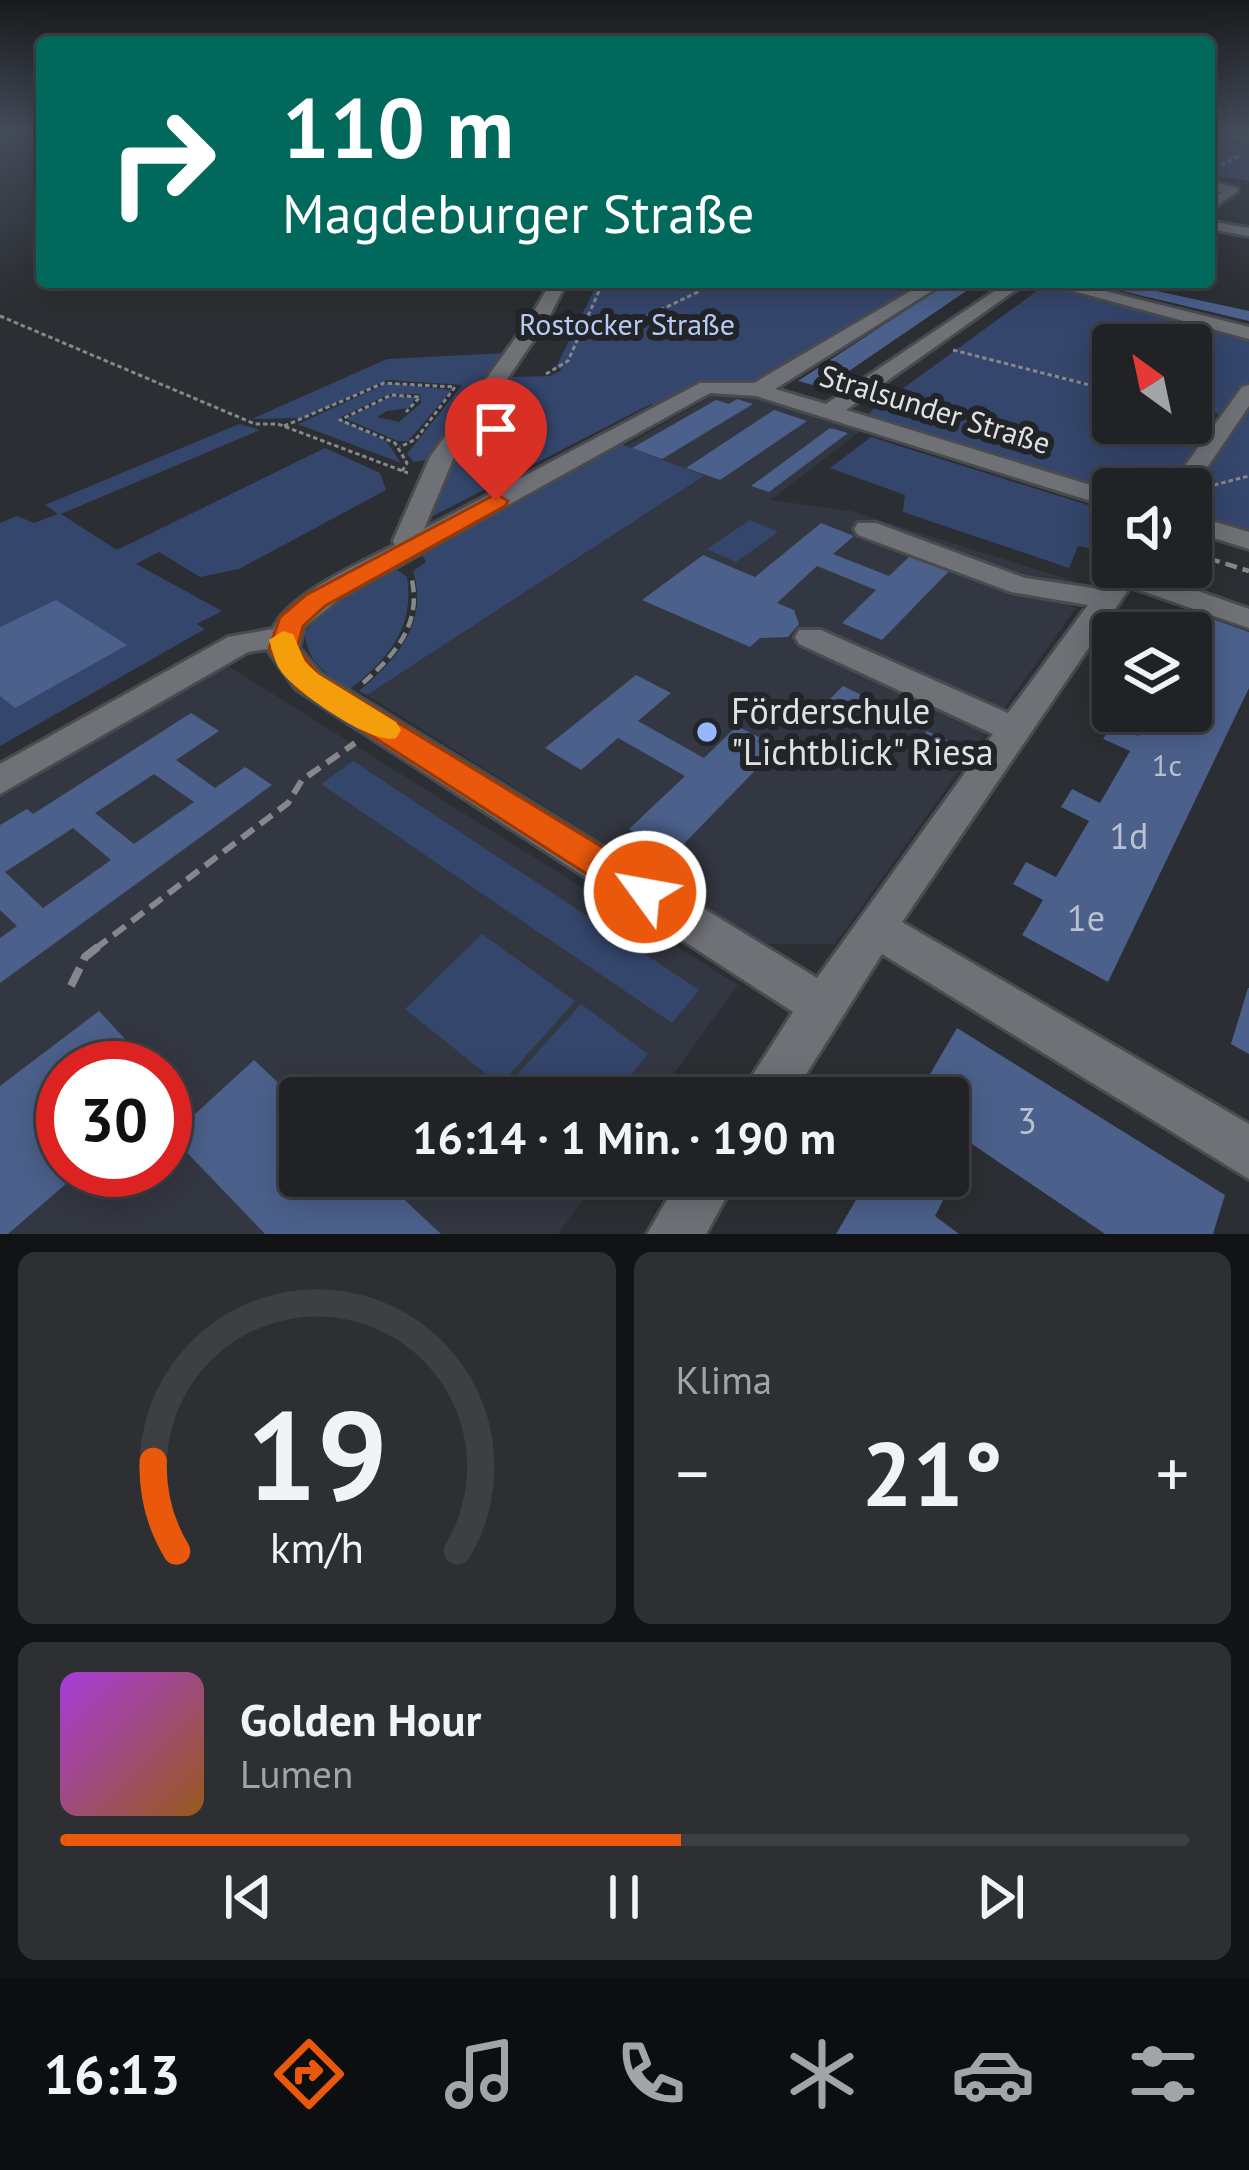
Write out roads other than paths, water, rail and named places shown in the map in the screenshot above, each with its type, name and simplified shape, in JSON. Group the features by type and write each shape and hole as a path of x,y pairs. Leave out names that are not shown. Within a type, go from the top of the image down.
{"street":[{"path":"1215,218 1223,212 1249,216"},
{"path":"1215,224 1249,232"},
{"path":"402,553 450,444 555,288"},
{"path":"823,1006 340,701 292,666 283,637 290,623 316,600 707,387 748,387 927,288"},
{"path":"829,412 1010,288"},
{"path":"1072,288 1249,333"},
{"name":"Stralsunder Straße","path":"748,387 1092,493"},
{"path":"1203,468 1249,391"},
{"path":"867,529 1022,586 1075,591 1092,587"},
{"path":"1212,530 1249,541"},
{"path":"777,1077 874,928 1115,588"},
{"path":"1144,588 1249,619"},
{"path":"0,782 227,635 283,637"},
{"path":"810,637 1015,730"},
{"path":"874,928 1249,1153"},
{"path":"674,1234 698,1197"}],"place":[{"name":"Förderschule \"Lichtblick\" Riesa","path":"707,732"}],"park label":[{"name":"Rostocker Straße","path":"627,325"}]}
